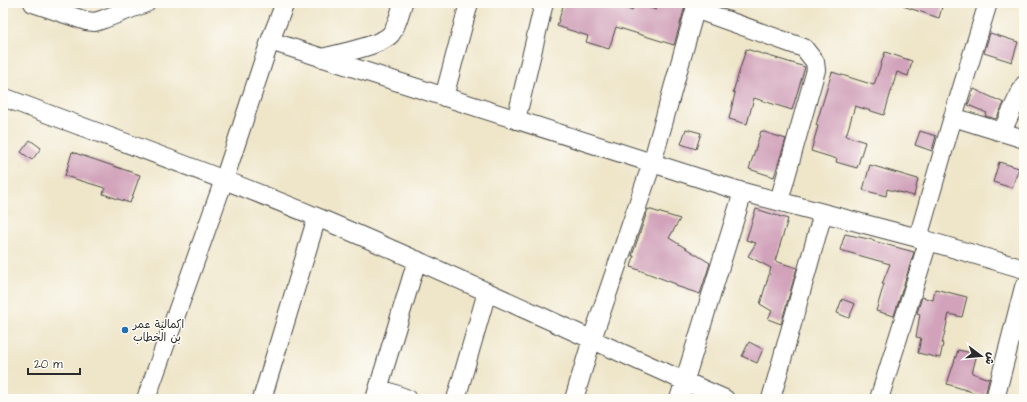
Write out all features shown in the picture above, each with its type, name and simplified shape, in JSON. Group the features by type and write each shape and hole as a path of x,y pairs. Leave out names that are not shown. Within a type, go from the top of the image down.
{"street":[{"path":"32,3 86,21 95,22 146,3"},
{"path":"146,399 224,180 270,42 285,3"},
{"path":"321,58 380,42 390,35 398,21 403,3"},
{"path":"444,97 469,3"},
{"path":"516,120 544,3"},
{"path":"879,399 923,240 953,117 988,3"},
{"path":"574,399 592,339 652,163 696,6 804,48 815,62 816,70 779,201"},
{"path":"270,42 743,192 923,240 1024,269"},
{"path":"1002,132 1024,85"},
{"path":"3,97 224,180 317,217 417,260 725,399"},
{"path":"953,117 1024,139"},
{"path":"679,399 743,192"},
{"path":"771,399 823,213"},
{"path":"262,399 317,217"},
{"path":"408,399 377,394 417,260"},
{"path":"995,399 1024,287"},
{"path":"456,399 487,292"}],"building":[{"path":"564,3 615,3 632,11 634,3 656,10 658,3 686,3 674,45 616,27 609,49 586,42 588,36 557,26"},
{"path":"903,3 943,3 939,18 903,6"},
{"path":"990,33 1018,42 1012,62 984,53"},
{"path":"746,49 805,67 792,110 754,98 747,124 729,119 735,93 733,92"},
{"path":"885,52 912,61 908,76 897,72 884,115 855,106 846,136 865,142 857,168 836,162 837,159 811,151 818,126 816,125 832,72 874,85"},
{"path":"974,89 1004,103 996,119 985,116 987,113 968,105"},
{"path":"686,129 701,133 696,149 681,144"},
{"path":"761,131 786,139 774,177 749,169"},
{"path":"920,131 936,136 932,151 915,145"},
{"path":"30,140 41,148 32,160 21,152"},
{"path":"72,152 140,175 130,203 103,194 105,188 65,176"},
{"path":"999,162 1019,168 1012,188 993,182"},
{"path":"870,165 918,179 914,196 887,189 886,196 863,190"},
{"path":"648,209 680,219 669,238 710,263 700,294 676,286 676,284 631,267 634,256 632,256"},
{"path":"756,209 788,219 775,261 797,268 781,324 768,319 772,311 760,304 771,268 748,256 756,243 746,240"},
{"path":"845,234 873,240 914,252 894,316 876,311 884,284 882,284 890,264 840,250"},
{"path":"935,289 967,297 962,317 949,314 940,358 918,353 921,338 916,337 920,314 917,313 922,297 933,300"},
{"path":"842,299 855,304 849,318 837,313"},
{"path":"749,342 763,349 757,363 742,356"},
{"path":"958,350 977,354 972,373 989,379 985,396 947,384"}],"place":[{"name":"اكمالية عمر بن الخطاب","path":"125,330"}]}
